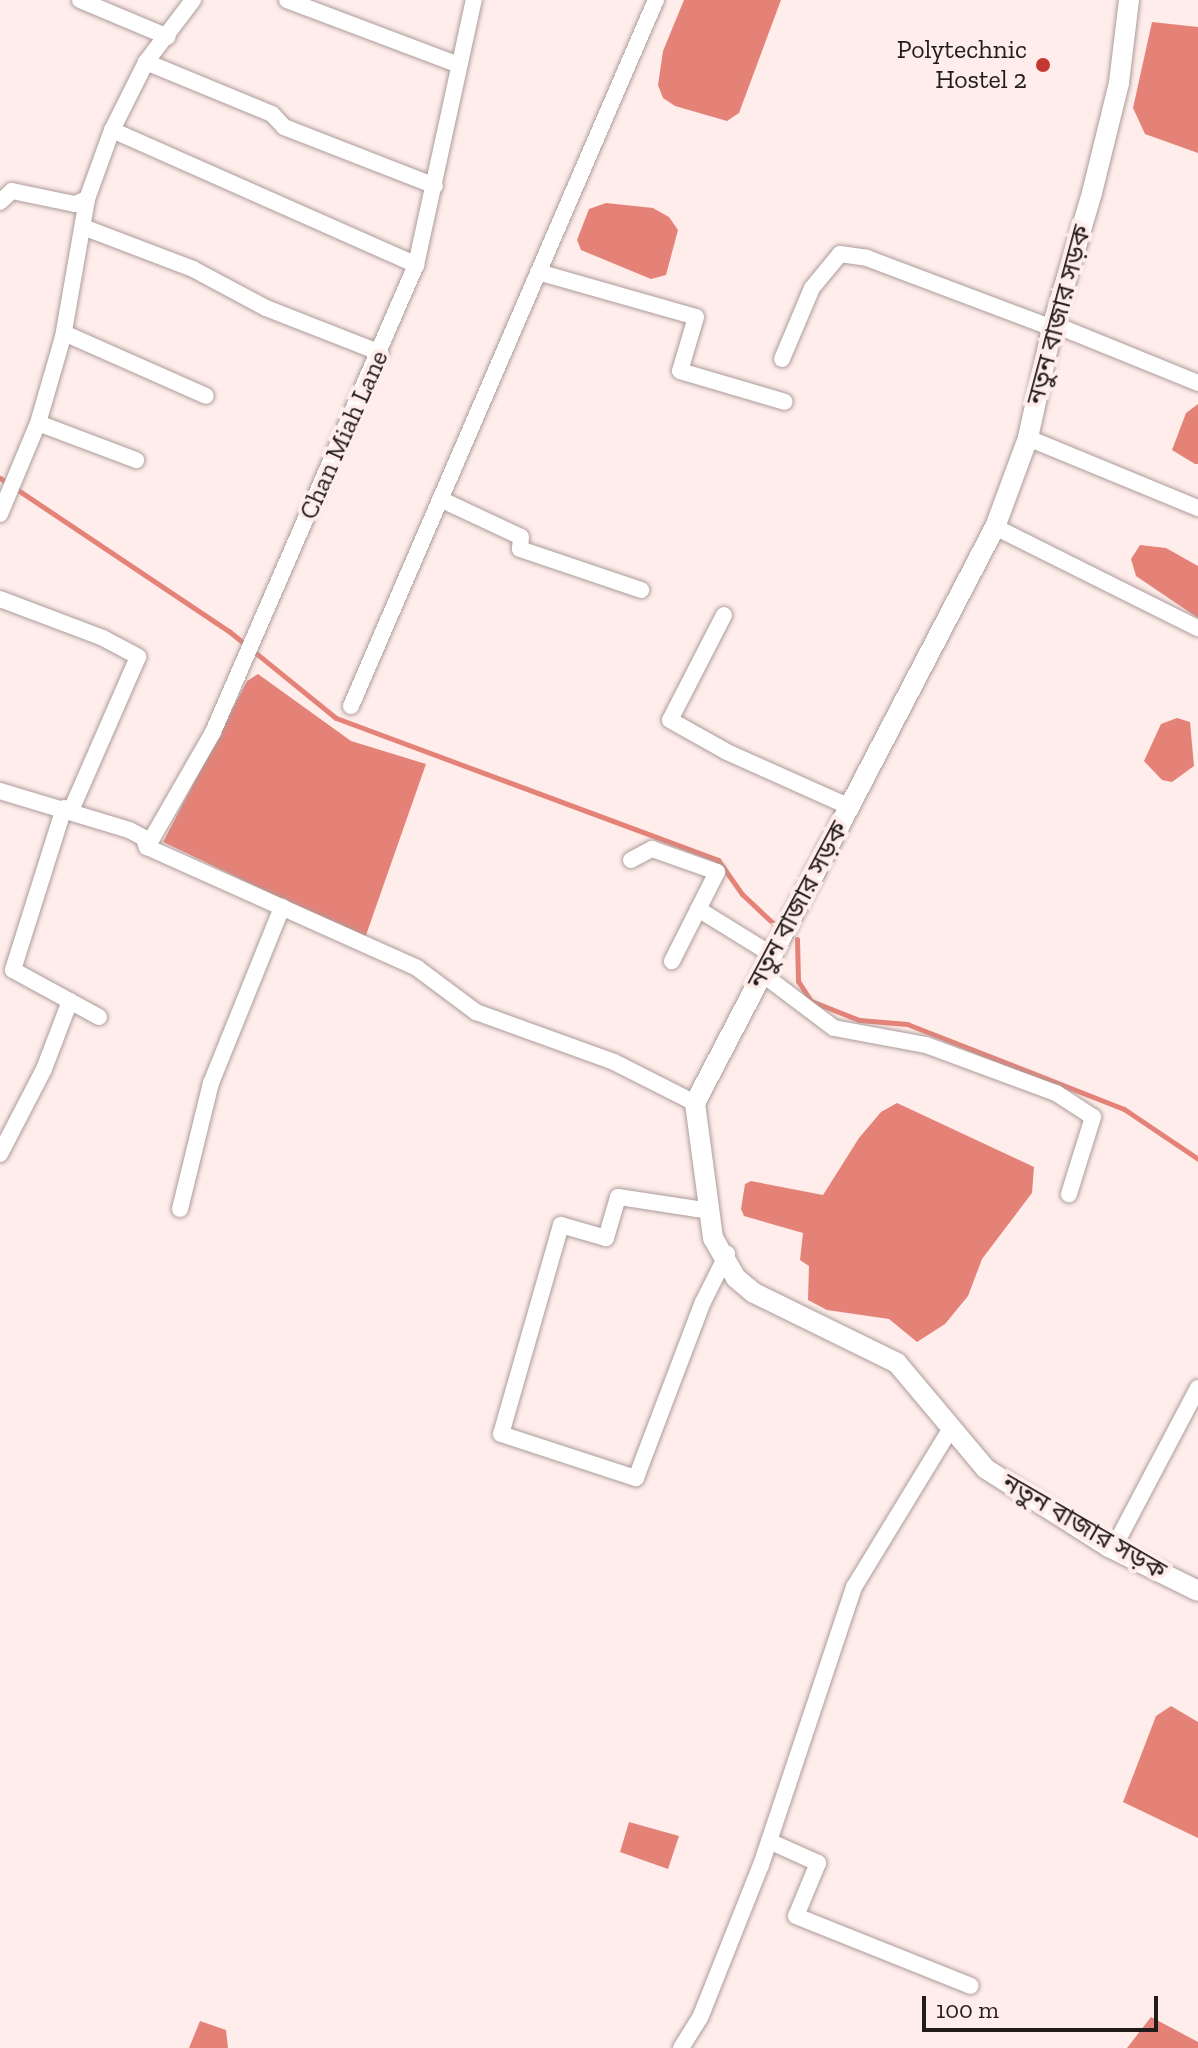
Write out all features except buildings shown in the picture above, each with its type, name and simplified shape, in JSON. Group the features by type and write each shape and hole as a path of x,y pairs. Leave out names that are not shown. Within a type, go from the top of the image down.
{"street":[{"path":"80,0 168,37"},
{"path":"0,514 38,423 64,333 87,199 112,130 146,62 168,37 193,0"},
{"path":"287,0 459,65"},
{"name":"Chan Miah Lane","path":"147,847 213,732 381,353 416,265 474,0"},
{"path":"351,706 656,0"},
{"name":"নতুন বাজার সড়ক","path":"1129,0 1112,111 1052,326 1028,438 995,527 695,1103 713,1238 727,1254 736,1278 754,1293 897,1363 986,1469 1113,1549 1198,1591"},
{"path":"146,62 272,114 284,127 435,186"},
{"path":"112,130 416,265"},
{"path":"0,202 12,191 75,204 87,199"},
{"path":"83,227 193,269 256,303 381,353"},
{"path":"782,359 812,288 840,254 855,253 1198,383"},
{"path":"538,272 696,317 680,371 785,402"},
{"path":"64,333 206,396"},
{"path":"38,423 136,460"},
{"path":"1028,438 1198,508"},
{"path":"440,499 521,537 520,549 641,590"},
{"path":"995,527 1198,628"},
{"path":"0,599 103,638 138,657 67,809 13,970 99,1017"},
{"path":"724,615 670,720 727,752 850,807"},
{"path":"0,791 129,830 143,837 147,847 417,968 476,1012 614,1062 695,1103"},
{"path":"631,860 652,849 717,872 672,961"},
{"path":"180,1209 211,1083 282,907"},
{"path":"698,909 771,954"},
{"path":"761,973 834,1028 926,1045 1056,1093 1093,1117 1069,1194"},
{"path":"0,1154 44,1069 70,1001"},
{"path":"710,1211 618,1197 606,1238 561,1225 501,1434 636,1478 703,1302 727,1254"},
{"path":"1113,1549 1198,1388"},
{"path":"681,2048 700,2018 769,1841 854,1587 951,1428"},
{"path":"769,1841 818,1863 796,1916 971,1986"}],"shaded area":[{"path":"684,0 781,0 739,113 727,121 675,106 663,98 658,85 663,51"},
{"path":"1152,22 1198,27 1198,153 1145,134 1133,108"},
{"path":"606,203 653,208 669,217 678,230 666,275 651,279 581,250 577,240 589,209"},
{"path":"1198,404 1198,464 1195,464 1172,450 1186,413"},
{"path":"1140,545 1166,548 1198,566 1198,618 1136,576 1131,559"},
{"path":"258,674 351,741 426,764 365,938 163,842 247,681"},
{"path":"1177,718 1190,722 1194,766 1172,782 1162,780 1144,761 1161,724"},
{"path":"897,1103 1034,1167 1032,1193 982,1259 968,1296 945,1324 917,1342 889,1319 827,1310 808,1300 809,1266 800,1260 803,1233 744,1216 741,1209 745,1184 751,1181 823,1195 859,1138 881,1112"},
{"path":"1171,1706 1198,1722 1198,1838 1123,1802 1156,1716"},
{"path":"629,1822 679,1836 668,1869 620,1852"},
{"path":"1151,2017 1198,2042 1198,2048 1127,2048"},
{"path":"200,2021 226,2030 228,2048 189,2048"}],"waterway":[{"path":"0,478 230,632 336,718 718,860 742,894 777,927"},
{"path":"797,939 798,981 811,1001 859,1020 907,1024 1124,1109 1198,1159"}],"place":[{"name":"Polytechnic Hostel 2","path":"1043,65"}]}
